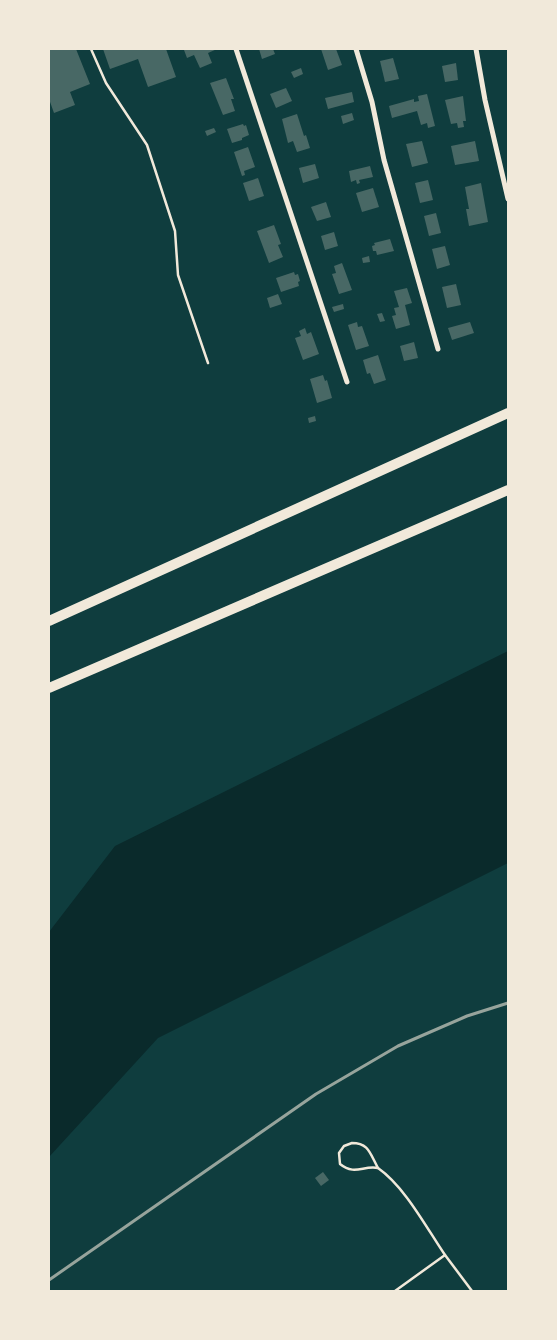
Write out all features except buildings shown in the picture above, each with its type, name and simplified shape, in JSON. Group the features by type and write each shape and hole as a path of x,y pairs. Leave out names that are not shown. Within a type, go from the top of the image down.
{"highway":[{"path":"49,621 508,413"},
{"path":"49,688 508,490"}],"street":[{"path":"236,49 347,382"},
{"path":"356,49 372,102 384,160 438,350"},
{"path":"476,49 485,100 508,199"}],"lane":[{"path":"91,49 106,83 147,145 175,231 178,275 208,363"},
{"path":"378,1168 350,1170 340,1164 339,1153 344,1146 352,1143 360,1143 366,1148 378,1168 399,1187 472,1291"},
{"path":"395,1291 445,1255"}],"water":[{"path":"508,651 508,863 158,1038 49,1157 49,932 115,846"}],"railway":[{"path":"49,1280 316,1094 398,1046 467,1016 508,1003"}]}
